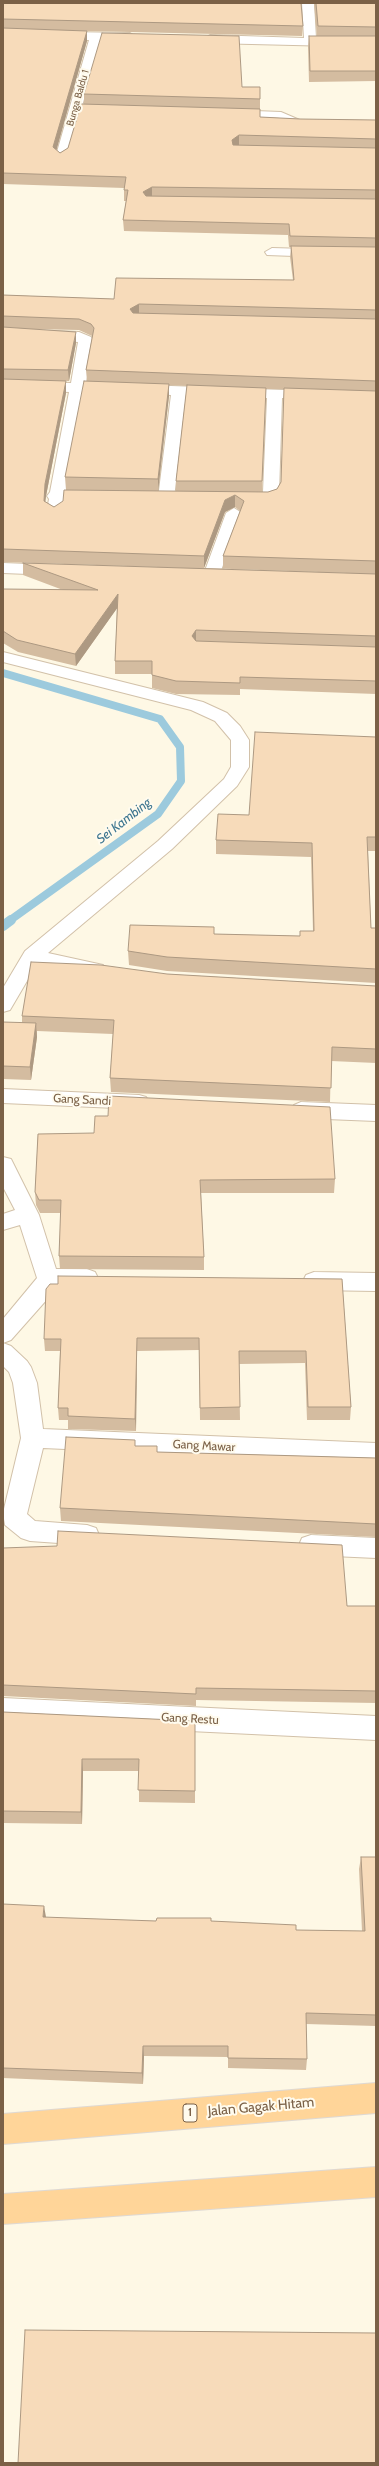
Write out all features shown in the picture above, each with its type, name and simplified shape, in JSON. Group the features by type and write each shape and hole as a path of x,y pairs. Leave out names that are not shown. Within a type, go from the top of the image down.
{"highway":[{"name":"Jalan Gagak Hitam","path":"3,2129 376,2098"},
{"path":"3,2209 376,2182"}],"street":[{"path":"308,3 310,42"},
{"path":"3,35 143,38"},
{"name":"Bunga Baldu 1","path":"61,159 96,36"},
{"path":"197,39 376,43"},
{"path":"74,110 122,111"},
{"path":"217,114 282,116 300,125 376,127"},
{"path":"272,252 376,255"},
{"path":"3,333 79,336 85,338 86,340 55,496 54,513"},
{"path":"3,385 329,396"},
{"path":"166,498 179,392"},
{"path":"211,576 232,506 261,500 272,494 275,394"},
{"path":"55,496 111,497"},
{"path":"150,498 182,498"},
{"path":"3,568 72,570"},
{"path":"3,657 197,706 221,717 234,730 240,740 240,768 231,782 165,845 32,956 3,1005"},
{"path":"32,956 115,972"},
{"name":"Gang Sandi","path":"3,1096 162,1103"},
{"path":"281,1109 376,1113"},
{"path":"3,1165 14,1219 48,1278"},
{"path":"48,1278 104,1279"},
{"path":"3,1334 42,1290 48,1278"},
{"path":"296,1281 376,1282"},
{"path":"3,1352 19,1367 25,1383 33,1438 8,1518 30,1531 110,1536"},
{"name":"Gang Mawar","path":"33,1438 376,1453"},
{"path":"290,1544 376,1548"},
{"name":"Gang Restu","path":"3,1710 376,1728"}],"building":[{"path":"3,3 301,3 303,26 3,19"},
{"path":"316,3 376,3 376,27 318,26"},
{"path":"3,28 87,31 53,147 60,153 68,148 81,104 260,109 260,117 376,120 376,139 239,135 232,140 233,145 376,148 376,190 152,187 143,192 146,196 376,199 376,238 290,236 289,224 123,220 128,190 124,190 126,177 3,173"},
{"path":"102,33 239,36 242,87 260,87 260,99 84,94"},
{"path":"309,36 376,36 376,71 310,71"},
{"path":"291,246 376,247 376,310 139,304 130,309 133,313 376,319 376,381 86,370 94,328 91,324 79,319 3,316 3,295 114,299 116,278 294,280"},
{"path":"3,327 76,332 68,370 3,369"},
{"path":"3,379 66,381 45,484 44,501 54,507 63,501 64,490 268,492 277,489 281,482 284,388 376,391 376,561 223,556 244,501 235,495 225,500 204,556 3,549"},
{"path":"84,381 169,384 158,479 65,477"},
{"path":"187,385 266,388 262,481 176,481"},
{"path":"23,563 376,574 376,636 196,630 192,636 196,641 376,647 376,681 240,677 240,683 176,681 152,675 152,661 115,661 118,594 75,654 17,640 3,631 3,589 98,590"},
{"path":"255,732 376,737 376,837 367,837 371,928 376,928 376,969 167,957 128,951 130,925 214,927 214,934 300,936 300,931 314,931 312,843 216,840 218,814 249,815"},
{"path":"31,962 101,965 167,974 376,986 376,1049 332,1047 331,1088 110,1078 114,1020 22,1016"},
{"path":"3,1022 36,1023 30,1067 3,1066"},
{"path":"109,1096 330,1107 335,1179 200,1180 204,1257 59,1256 61,1200 39,1200 35,1192 38,1134 94,1133 95,1116 108,1116"},
{"path":"58,1276 342,1279 351,1407 308,1407 306,1351 239,1351 240,1407 200,1408 199,1338 137,1338 135,1419 68,1416 68,1408 58,1408 61,1339 44,1339 46,1289 50,1284 58,1284"},
{"path":"66,1437 135,1440 135,1446 157,1446 157,1452 376,1458 376,1524 60,1508"},
{"path":"58,1531 342,1545 347,1606 376,1606 376,1691 196,1688 196,1694 3,1685 3,1548 57,1546"},
{"path":"3,1712 195,1721 195,1791 138,1790 139,1759 82,1759 81,1812 3,1811"},
{"path":"361,1857 376,1857 376,2015 306,2013 307,2059 228,2058 228,2046 143,2046 142,2073 3,2068 3,1904 44,1906 43,1917 156,1921 157,1918 211,1918 211,1921 296,1925 296,1930 365,1931"},
{"path":"25,2330 376,2333 376,2463 18,2463"}],"waterway":[{"name":"Sei Kambing","path":"3,673 160,719 180,747 181,781 158,814 9,921"},
{"name":"Sei Kambing","path":"3,926 11,920"}]}
